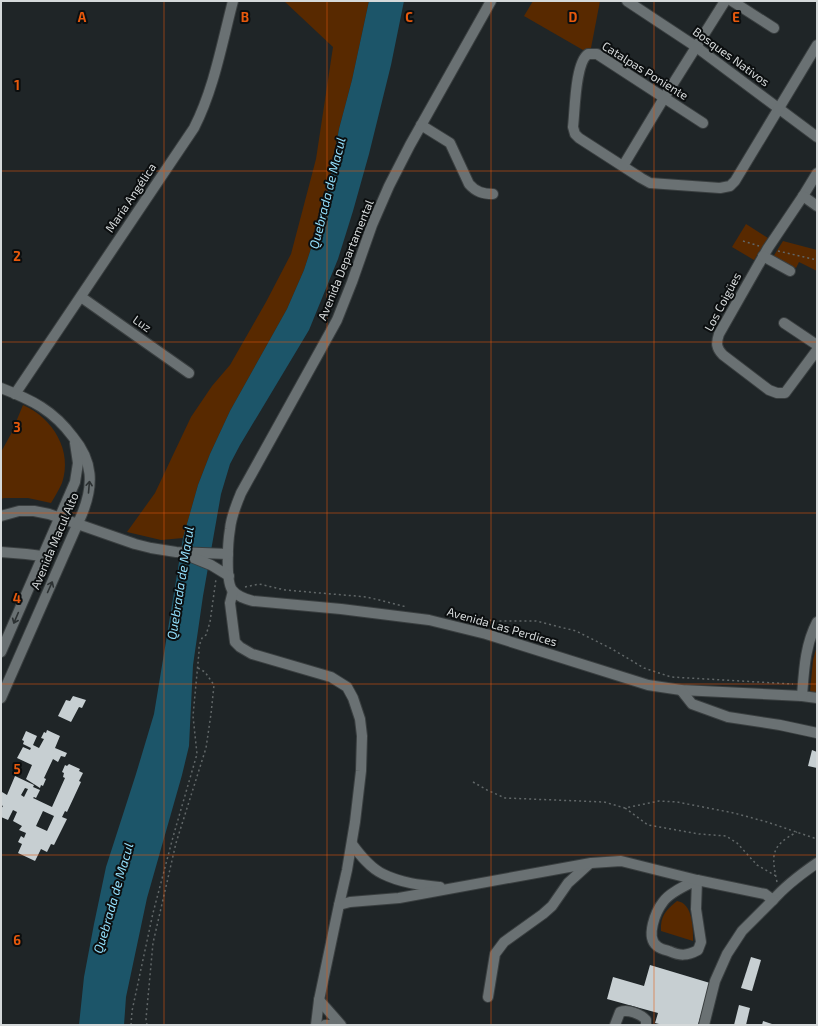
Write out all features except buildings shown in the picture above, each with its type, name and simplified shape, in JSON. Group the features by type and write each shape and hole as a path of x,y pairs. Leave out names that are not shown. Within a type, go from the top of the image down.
{"street":[{"name":"María Angélica","path":"15,394 188,138 199,118 210,89 233,1"},
{"name":"Avenida Departamental","path":"228,554 230,529 241,493 337,320 381,206 400,165 491,1"},
{"name":"Bosques Nativos","path":"627,1 695,46 817,137"},
{"path":"725,1 695,46 623,166 650,183 720,188 730,186 735,181 817,45"},
{"path":"732,1 774,28"},
{"name":"Catalpas Poniente","path":"623,166 579,138 575,134 573,128 579,70 582,60 588,54 597,54 703,123"},
{"path":"421,125 450,143 469,184 473,189 483,194 493,194"},
{"name":"Los Coigües","path":"817,173 766,252 719,334 716,342 718,349 723,355 769,390 777,394 785,393 791,387 817,350"},
{"path":"803,196 817,206"},
{"path":"766,252 790,271"},
{"name":"Luz","path":"81,297 189,373"},
{"path":"784,323 817,346"},
{"name":"Avenida Macul Alto","path":"1,388 37,404 61,421 79,443 86,456 90,480 88,497 78,524 1,698"},
{"name":"Avenida Macul Alto","path":"1,652 71,491 77,472 78,454 74,437"},
{"path":"1,516 12,512 41,512 135,544 156,549 178,552 228,554 230,603 235,642 240,647 252,654 331,677 347,687 353,698 360,719 362,736 361,771 356,822 319,1000 316,1025"},
{"path":"1,552 42,556"},
{"name":"Avenida Las Perdices","path":"178,552 214,567 239,596 253,601 349,610 429,620 486,634 648,685 681,690 817,698"},
{"path":"802,696 807,648 814,634 817,622"},
{"path":"681,690 692,704 728,717 780,725 817,733"},
{"path":"352,844 363,859 382,874 410,883 448,888"},
{"path":"339,905 350,902 398,898 591,863 621,861 697,880 765,894 773,900"},
{"path":"488,997 495,954 504,942 552,906 568,883 591,863"},
{"path":"704,1025 715,981 727,954 742,931 782,890 817,863"},
{"path":"697,880 696,909 701,942 698,950 688,955 673,953 656,946 652,937 653,919 664,901 683,886 697,880"},
{"path":"319,1000 341,1025"},
{"path":"615,1025 620,1012 624,1010 642,1016 646,1020 646,1025"},
{"path":"325,1025 332,1025"}],"path":[{"path":"742,241 766,252 817,260"},
{"path":"131,1025 153,913 197,754 193,716 199,646 202,638 206,635 210,622 214,567"},
{"path":"230,584 241,588 259,584 285,590 367,597 410,607"},
{"path":"447,614 494,621 536,621 576,631 612,649 644,668 671,677 803,684"},
{"path":"146,1025 153,943 176,843 206,748 211,714 214,685 205,672 198,668"},
{"path":"474,782 505,798 604,802 625,808 648,825 700,834 726,836 737,843 757,865 776,876"},
{"path":"625,808 659,801 677,802 734,813 817,839"},
{"path":"782,890 777,883 773,856 778,845 788,836 797,832"}],"shaded area":[{"path":"284,1 369,1 352,80 339,129 329,184 319,224 304,270 287,309 230,411 210,454 198,485 183,538 161,540 127,532 155,493 191,417 212,386 230,365 266,302 291,254 316,159 333,47"},
{"path":"533,1 600,1 591,48 583,50 524,16"},
{"path":"746,224 768,238 754,260 732,247"},
{"path":"783,241 817,250 817,271 799,262 796,268 773,257"},
{"path":"23,405 43,418 58,437 62,448 65,459 65,471 62,483 51,503 28,498 1,499 1,452 11,434"},
{"path":"817,646 817,693 810,692 813,660"},
{"path":"677,901 686,906 689,911 692,924 693,941 661,931 664,914"}],"water":[{"name":"Quebrada de Macul","path":"369,1 404,1 391,65 369,154 338,259 309,330 240,445 230,464 221,494 203,596 193,665 189,746 147,898 126,997 124,1025 79,1025 84,977 106,867 154,714 183,538 198,485 210,454 230,411 287,309 304,270 319,224 329,184 339,129 352,80"}]}
